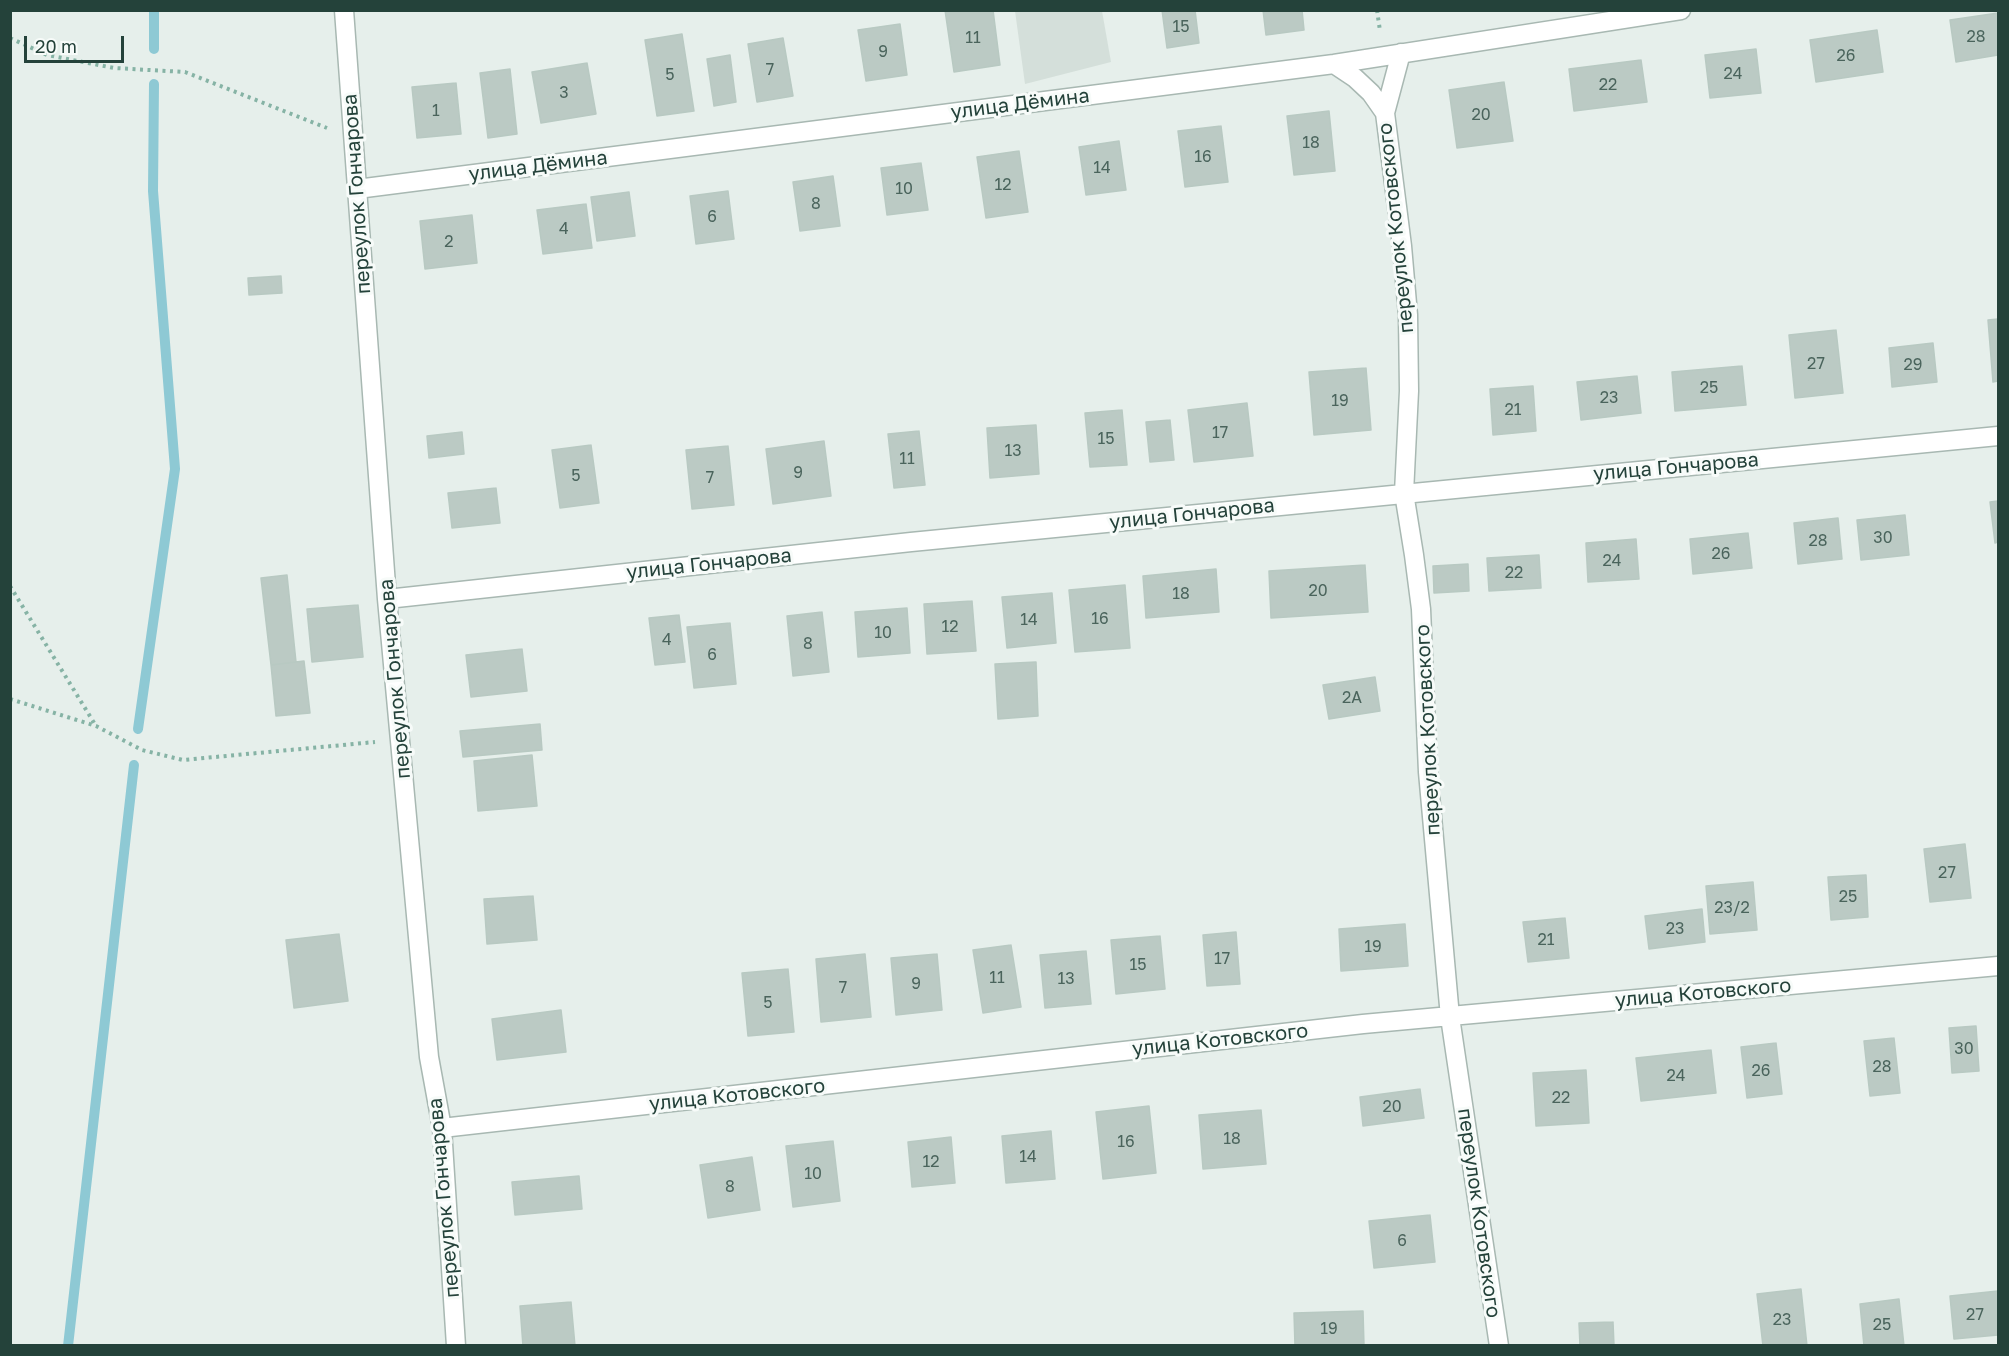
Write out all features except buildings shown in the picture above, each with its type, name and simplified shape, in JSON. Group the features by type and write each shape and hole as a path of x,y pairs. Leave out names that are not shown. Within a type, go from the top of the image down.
{"street":[{"name":"переулок Гончарова","path":"344,10 387,599 429,1057 442,1128 456,1346"},
{"name":"улица Дёмина","path":"357,189 1334,64 1682,10"},
{"path":"1384,113 1401,53"},
{"path":"1334,64 1355,78 1371,93 1384,113"},
{"name":"переулок Котовского","path":"1384,113 1402,246 1408,315 1409,391 1404,493 1421,609 1428,771 1450,1017 1499,1346"},
{"name":"улица Гончарова","path":"387,599 911,542 1998,436"},
{"name":"улица Котовского","path":"442,1128 1363,1024 1998,966"}],"path":[{"path":"10,38 47,55 114,68 185,72 352,138"},
{"path":"10,586 96,726"},
{"path":"10,699 96,726 142,750 183,760 400,739"}],"shaded area":[{"path":"1015,11 1102,11 1111,62 1025,84"}],"waterway":[{"path":"154,10 154,49"},
{"path":"138,729 175,469 153,191 154,84"},
{"path":"68,1346 134,765"}]}
